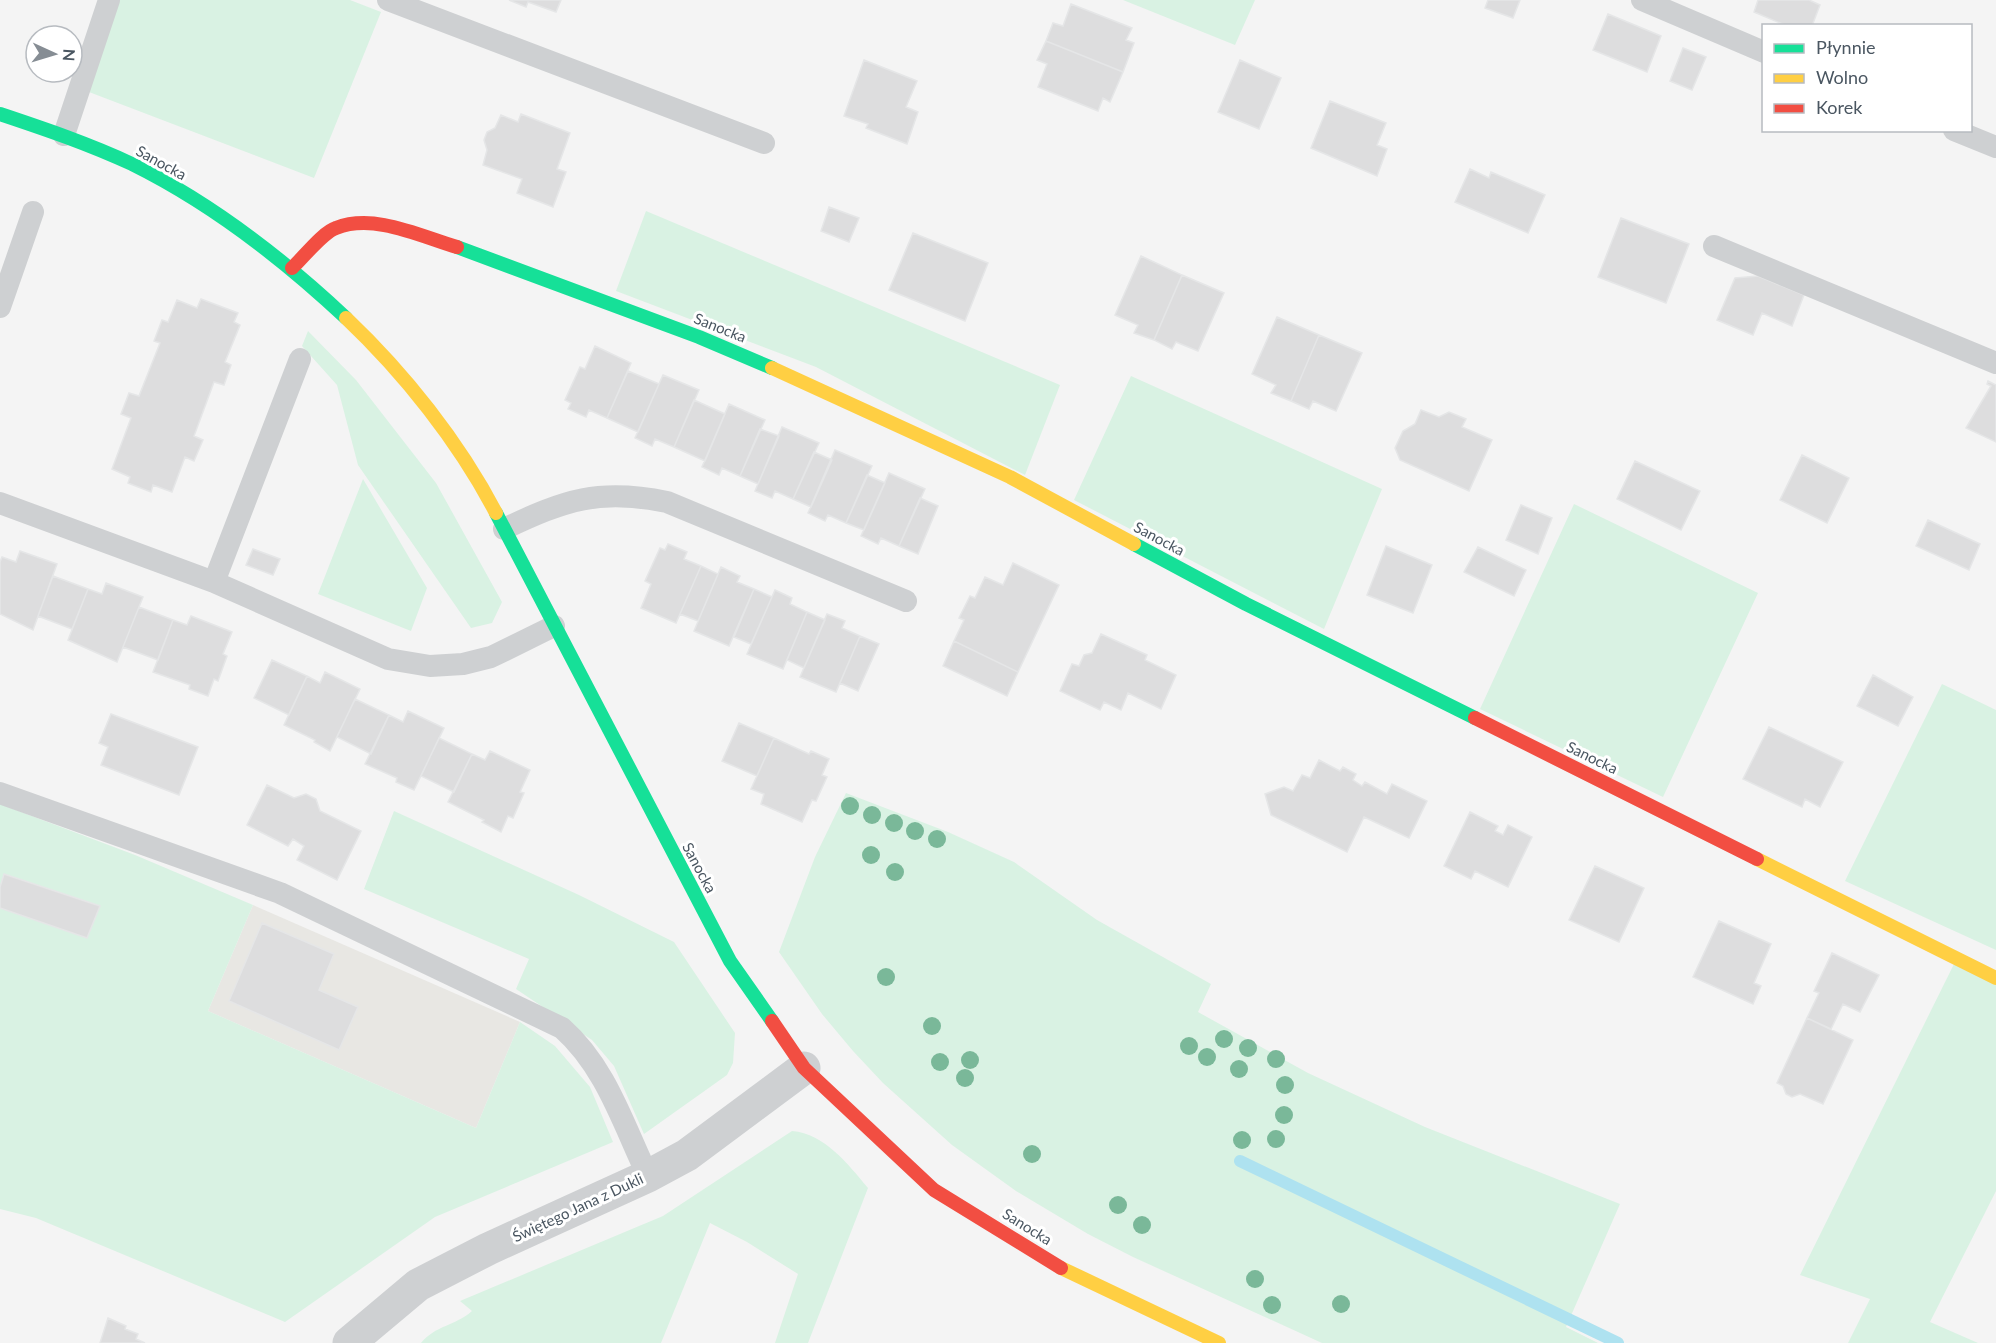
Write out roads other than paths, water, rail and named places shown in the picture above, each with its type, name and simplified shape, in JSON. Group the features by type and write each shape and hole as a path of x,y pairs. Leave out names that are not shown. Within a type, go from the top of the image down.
{"street":[{"name":"Sanocka","path":"0,114 64,135 133,165 224,219 292,268 369,340 432,416 490,501 730,961 804,1068 934,1190 1074,1276 1219,1343"},
{"name":"Sanocka","path":"292,268 333,228 356,223 375,223 481,254 799,378 1010,477 1246,604 1996,978"},
{"name":"Świętego Jana z Dukli","path":"349,1343 418,1285 488,1249 648,1176 687,1155 804,1068"}],"lane":[{"path":"64,135 109,0"},
{"path":"388,0 764,143"},
{"path":"1642,0 1762,51"},
{"path":"1959,132 1996,147"},
{"path":"0,308 33,212"},
{"path":"1714,246 1996,363"},
{"path":"214,582 300,359"},
{"path":"504,529 574,500 606,495 638,496 667,502 906,601"},
{"path":"0,503 214,582 388,659 430,666 463,664 491,657 554,626"},
{"path":"0,793 280,893 562,1028 581,1045 602,1076 648,1176"}],"waterway":[{"path":"1240,1161 1618,1343"}]}
